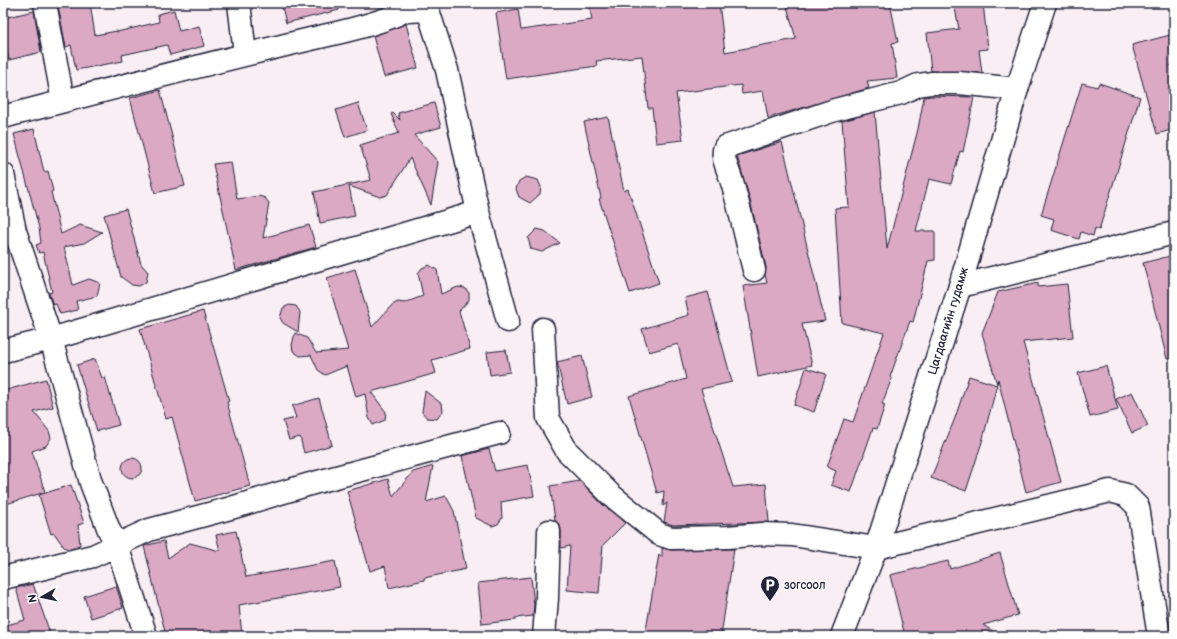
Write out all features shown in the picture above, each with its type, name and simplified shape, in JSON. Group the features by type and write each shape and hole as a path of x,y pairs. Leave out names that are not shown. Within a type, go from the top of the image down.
{"street":[{"path":"45,3 63,102"},
{"path":"239,3 245,54"},
{"name":"Цагдаагийн гудамж","path":"842,636 876,548 960,286 1017,88 1045,3"},
{"path":"3,117 245,54 355,29 411,7 428,10 447,70 478,212 508,321"},
{"path":"754,270 734,188 724,157 723,151 725,147 835,110 901,93 918,85 931,83 959,83 1017,88"},
{"path":"3,174 15,231 51,339 91,482 108,530 117,546 146,636"},
{"path":"3,351 51,339 478,212"},
{"path":"960,286 1174,233"},
{"path":"543,329 548,418 568,451 611,495 659,534 671,538 728,537 761,534 792,535 876,548 1110,492 1126,495 1138,507 1159,636"},
{"path":"3,578 74,561 117,546 149,530 232,508 310,484 498,433"},
{"path":"544,636 547,598 548,531"}],"building":[{"path":"62,3 90,3 95,35 117,32 159,22 158,14 174,10 179,31 199,26 204,46 170,55 167,45 122,55 123,61 76,70 71,45 66,47 58,6 62,5"},
{"path":"281,3 339,3 339,10 286,23"},
{"path":"589,3 719,3 725,52 796,39 786,3 890,3 898,42 892,43 897,78 867,81 869,88 768,118 763,91 742,94 741,85 676,93 683,140 656,143 652,108 648,108 642,56 596,61 597,66 506,79 496,13 518,9 521,30 592,20"},
{"path":"954,3 983,3 988,49 979,50 982,73 931,71 927,33 959,29"},
{"path":"34,11 41,52 9,60 3,33 3,18"},
{"path":"406,24 418,68 384,77 373,36"},
{"path":"1174,34 1174,129 1157,134 1132,45"},
{"path":"1082,83 1097,87 1099,83 1140,97 1099,230 1095,228 1093,236 1081,232 1079,239 1051,230 1054,219 1041,215"},
{"path":"160,90 185,186 155,193 130,98"},
{"path":"924,97 974,97 963,152 960,151 951,184 929,179 916,231 935,231 935,260 928,261 913,322 910,321 890,377 892,378 882,404 885,405 877,429 873,428 851,492 831,485 836,471 827,467 844,419 853,422 884,333 842,323 835,208 849,207 842,121 875,112 887,249 918,129"},
{"path":"358,103 367,130 345,137 336,110"},
{"path":"434,103 441,127 414,135 438,162 431,205 410,158 387,195 380,197 349,186 355,216 320,223 314,192 371,180 360,145 399,133 391,114 393,113 400,120 398,113"},
{"path":"608,117 624,191 628,189 659,283 630,293 599,199 601,198 584,122"},
{"path":"34,129 44,172 48,171 53,191 51,192 61,234 80,225 102,232 84,243 64,247 73,285 89,279 100,283 97,296 76,301 78,310 60,314 56,304 53,305 49,293 52,292 43,252 39,253 36,245 41,243 39,228 14,134"},
{"path":"782,142 825,321 802,324 812,365 758,377 743,286 767,283 765,275 766,267 749,196 737,156"},
{"path":"231,162 237,199 259,196 265,198 269,203 263,238 309,225 316,247 236,270 213,164"},
{"path":"526,177 538,180 541,187 540,194 530,203 519,197 516,189 519,181"},
{"path":"126,209 141,264 148,272 146,282 139,286 132,285 121,277 104,215"},
{"path":"537,229 545,231 560,243 542,252 531,249 528,238"},
{"path":"1174,255 1174,358 1167,359 1143,263"},
{"path":"429,265 437,270 441,294 458,287 465,288 469,293 469,300 459,311 470,349 432,360 436,373 371,392 386,412 385,420 373,425 369,418 365,394 356,397 347,366 325,375 318,370 311,355 300,356 293,351 292,345 295,333 307,338 316,353 348,350 327,278 355,269 372,327 392,305 398,302 404,303 423,296 418,273 422,268"},
{"path":"1038,283 1038,287 1067,284 1073,337 1023,342 1061,482 1026,492 998,379 997,384 982,333 998,292"},
{"path":"708,292 732,382 701,389 733,487 766,484 769,522 673,525 664,522 667,503 663,506 664,491 657,493 629,396 686,379 678,344 649,352 642,329 689,315 685,298"},
{"path":"289,305 296,306 300,312 298,332 283,323 280,318 283,308"},
{"path":"203,311 229,401 227,402 250,486 195,501 172,417 166,419 140,329"},
{"path":"506,350 510,372 490,375 487,352"},
{"path":"582,356 592,397 567,404 557,362"},
{"path":"95,359 102,378 105,377 119,425 97,431 77,365"},
{"path":"1106,366 1118,410 1090,417 1078,373"},
{"path":"806,368 826,374 814,412 794,405"},
{"path":"969,376 997,385 982,442 966,491 931,478 955,418"},
{"path":"46,379 53,407 34,412 49,431 51,438 46,446 32,451 45,492 3,505 3,391"},
{"path":"425,391 442,404 443,411 437,419 427,418 422,412"},
{"path":"1132,392 1148,426 1132,433 1116,399"},
{"path":"319,398 332,445 304,453 300,437 289,440 283,421 296,418 292,406"},
{"path":"489,449 495,471 528,465 534,496 501,502 502,518 498,524 492,526 476,518 462,456"},
{"path":"132,458 139,461 142,468 139,475 132,478 125,475 122,468 125,461"},
{"path":"433,466 426,502 446,496 454,511 466,569 424,578 424,580 389,588 385,566 370,571 347,491 388,479 393,496 413,472"},
{"path":"580,481 602,504 625,523 603,545 599,593 567,590 570,546 561,548 560,525 555,520 550,486"},
{"path":"71,485 84,523 78,525 80,545 68,549 64,547 54,533 51,534 39,495"},
{"path":"236,531 246,577 335,561 340,587 239,605 242,636 166,636 144,546 164,541 168,558 190,543 220,551 216,535"},
{"path":"662,548 671,550 734,549 721,636 645,636 659,554 662,557"},
{"path":"1000,553 1018,615 983,625 1001,636 905,636 890,575 948,561 950,569"},
{"path":"531,577 534,605 533,616 482,624 478,583"},
{"path":"33,584 51,636 3,636 3,626 25,620 16,588"},
{"path":"116,586 123,608 91,618 84,596"}],"place":[{"name":"зогсоол","path":"770,602"}]}
